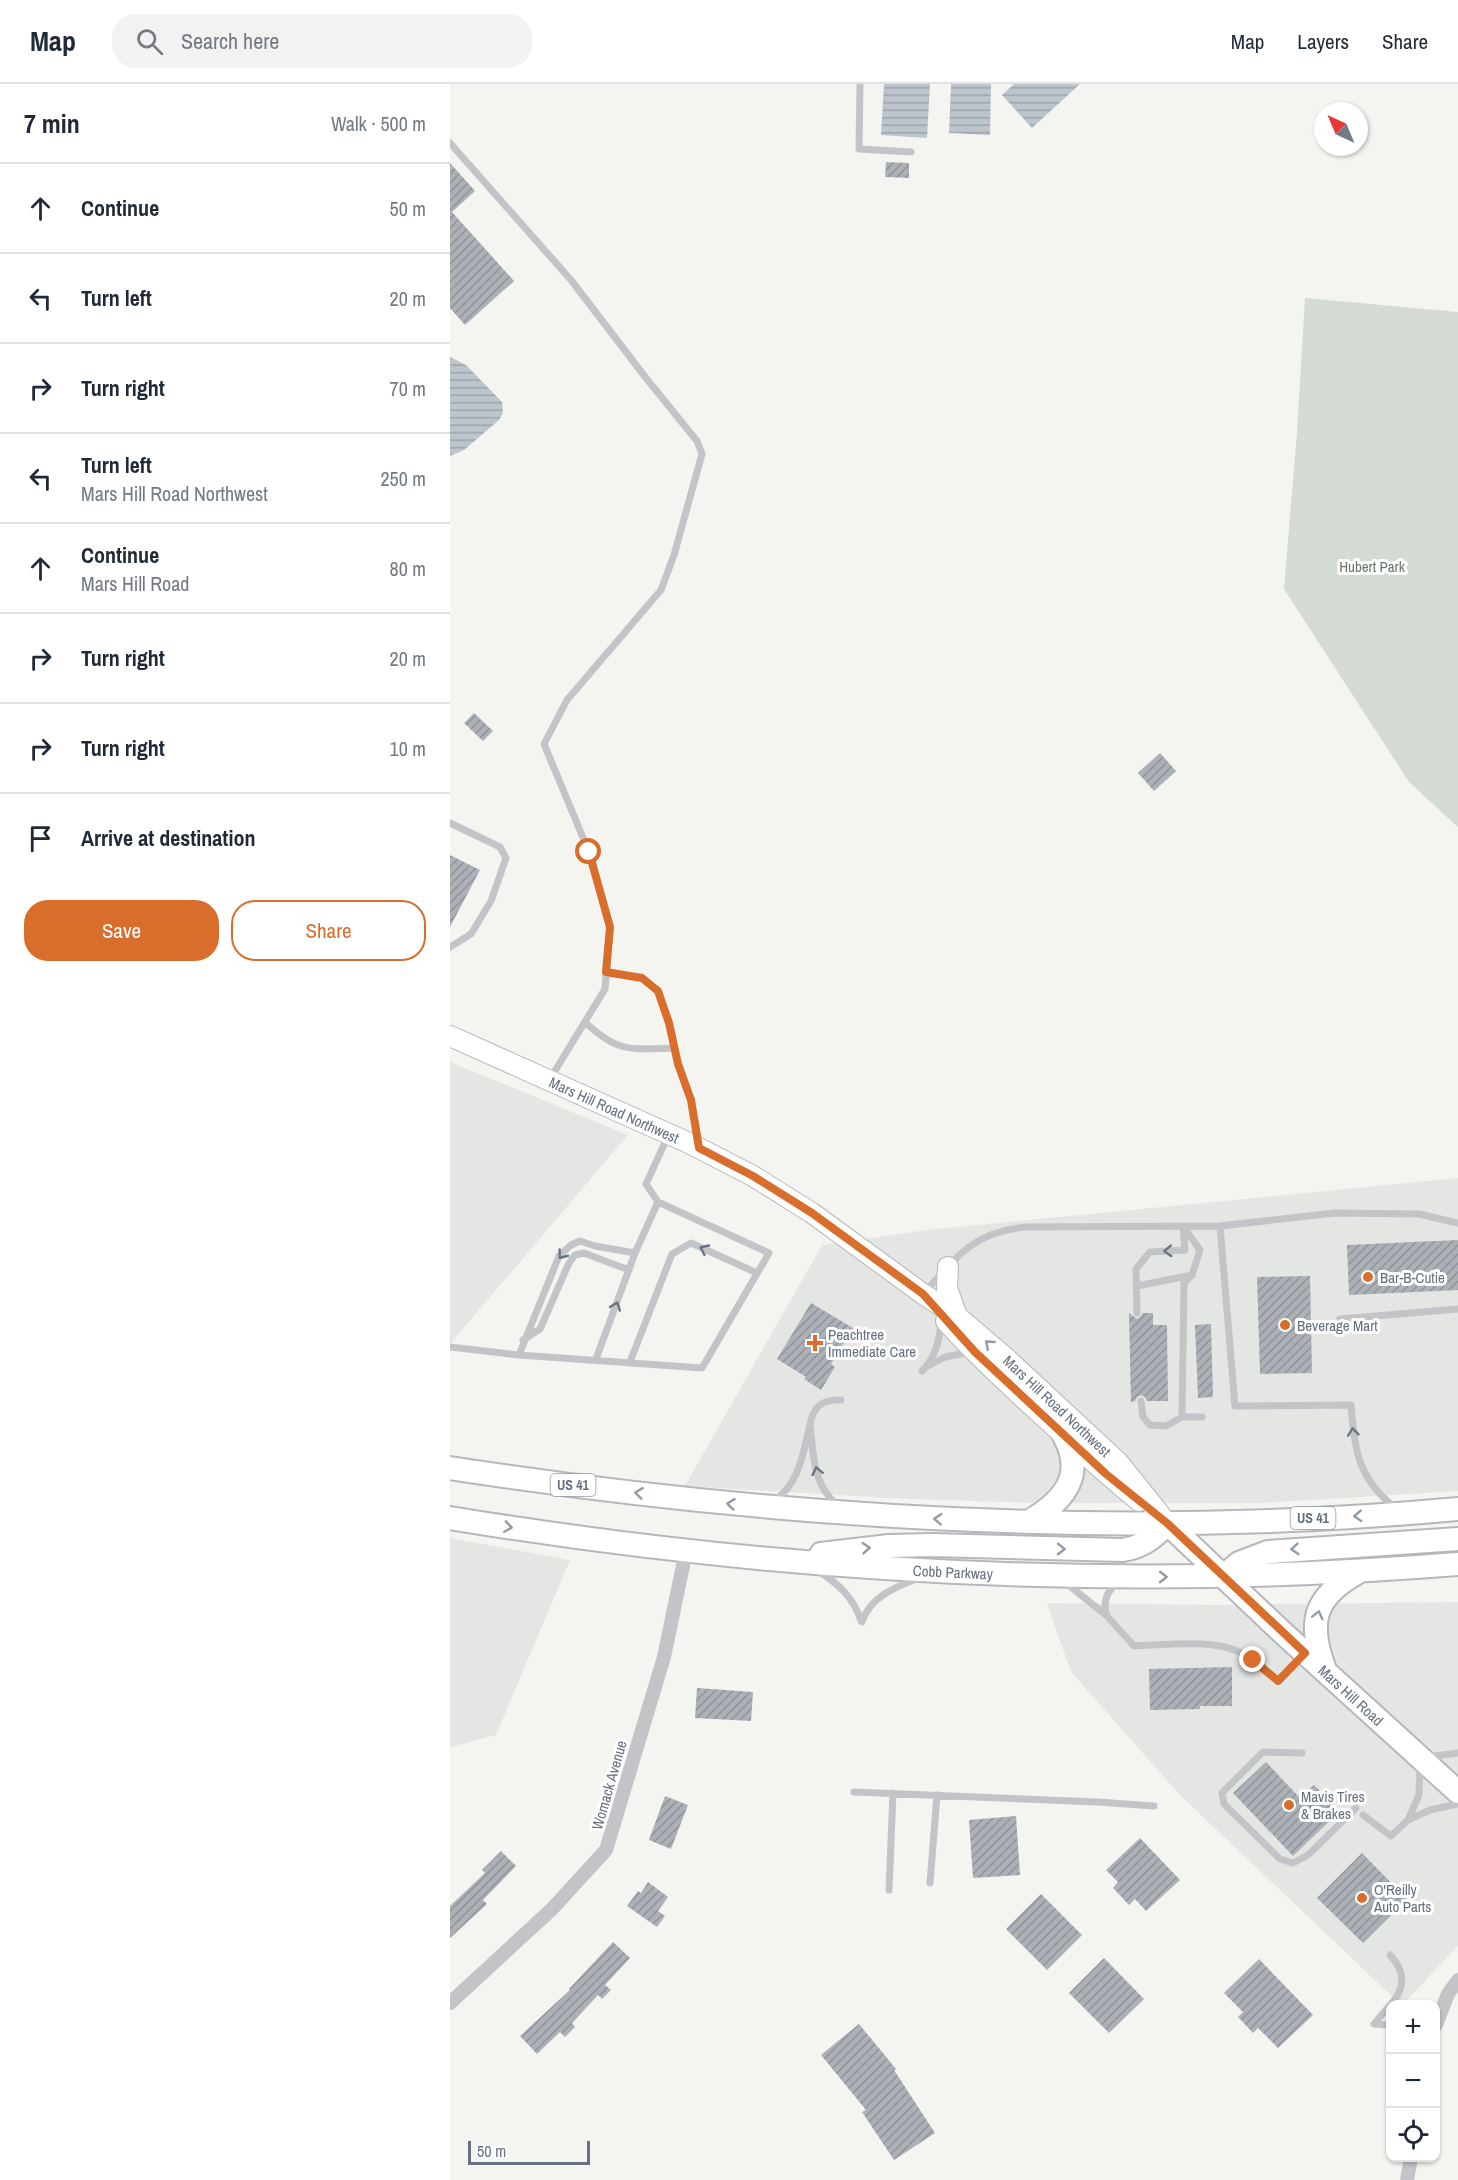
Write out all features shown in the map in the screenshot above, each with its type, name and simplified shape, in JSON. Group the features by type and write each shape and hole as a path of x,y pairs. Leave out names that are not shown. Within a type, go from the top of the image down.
{"main road":[{"path":"1028,1522 1048,1510 1067,1491 1073,1467 1072,1454 1064,1436"},
{"name":"US 41","path":"456,1465 499,1476 758,1507 852,1515 1028,1522 1167,1523 1404,1514 1458,1509"},
{"name":"Cobb Parkway","path":"450,1518 592,1540 686,1551 936,1571 1127,1577 1223,1577 1458,1564"},
{"path":"796,1561 850,1549 889,1546 1122,1550 1131,1549 1148,1541 1167,1523"},
{"name":"Mars Hill Road","path":"1167,1523 1325,1672 1458,1792"},
{"path":"1223,1577 1239,1563 1269,1552 1458,1539"},
{"path":"1325,1672 1316,1639 1320,1605 1338,1584 1361,1571"}],"street":[{"name":"Mars Hill Road Northwest","path":"450,1036 669,1133 753,1176 812,1213 1006,1358 1118,1462 1167,1523"},
{"path":"948,1267 949,1316"},
{"name":"Mars Hill Road Northwest","path":"949,1316 975,1352 1106,1474 1167,1523"},
{"name":"Womack Avenue","path":"450,2003 552,1909 606,1850 664,1657 686,1551"},
{"path":"1440,2015 1448,1994 1458,1980"},
{"path":"1407,2180 1410,2162"}],"lane":[{"path":"860,84 859,149 911,152"},
{"path":"450,143 571,280 697,441 702,454 674,555 661,590 567,700 544,744 589,852 610,927 605,989 550,1080"},
{"path":"450,823 500,847 506,858 491,901 471,934 450,947"},
{"path":"606,972 642,978 658,991 678,1064 691,1100 699,1148"},
{"path":"585,1022 602,1038 613,1044 632,1049 674,1048"},
{"path":"450,1347 519,1355 702,1368 769,1253 658,1202 646,1185 669,1133"},
{"path":"596,1359 635,1253 658,1202"},
{"path":"923,1294 968,1246 1004,1229 1220,1226 1335,1213 1419,1214 1458,1223"},
{"path":"1182,1417 1184,1283 1192,1275 1200,1250 1183,1226"},
{"path":"1137,1313 1136,1269 1150,1252 1185,1250 1183,1226"},
{"path":"1220,1226 1235,1406 1351,1405 1355,1448 1359,1461 1376,1490 1404,1514"},
{"path":"519,1355 559,1256 571,1245 580,1241 635,1253"},
{"path":"630,1362 672,1254 691,1243 757,1273"},
{"path":"523,1341 540,1329 568,1263 575,1255 584,1253 629,1270"},
{"path":"1137,1286 1192,1275"},
{"path":"1340,1319 1458,1309"},
{"path":"949,1316 925,1369 953,1355 975,1352"},
{"path":"758,1507 781,1496 792,1484 800,1466 812,1414 820,1404 831,1400 841,1400"},
{"path":"1141,1401 1143,1417 1150,1425 1166,1426 1182,1417 1202,1417"},
{"path":"810,1425 815,1468 822,1488 852,1515"},
{"path":"796,1561 844,1590 853,1601 862,1622 865,1611 885,1593 903,1583 936,1571"},
{"path":"1050,1575 1071,1587 1107,1616 1134,1646 1216,1644 1235,1650 1253,1660 1278,1681 1305,1653"},
{"path":"1107,1616 1106,1597 1114,1586 1127,1577"},
{"path":"1302,1753 1263,1752 1222,1793 1224,1804 1280,1859 1293,1863 1308,1855 1356,1808"},
{"path":"1408,1820 1419,1795 1420,1757 1458,1753"},
{"path":"854,1792 1154,1806"},
{"path":"889,1890 893,1793"},
{"path":"930,1883 937,1795"},
{"path":"1363,1815 1391,1836 1408,1820 1430,1810 1458,1804"},
{"path":"1390,1954 1397,1962 1403,1976 1400,1991 1394,2000"},
{"path":"1386,2011 1374,2024 1386,2025"}],"shaded area":[{"path":"884,84 930,84 927,138 881,135"},
{"path":"951,84 991,84 990,135 949,133"},
{"path":"1014,84 1080,84 1032,128 1002,95"},
{"path":"450,357 466,365 502,402 503,413 499,420 464,450 450,456"},
{"path":"450,1062 628,1135 450,1344"},
{"path":"1458,1178 1458,1491 1260,1503 1032,1503 886,1498 685,1486 822,1245 927,1230"},
{"path":"450,1538 570,1560 496,1735 450,1747"},
{"path":"1458,1602 1458,1946 1407,2000 1396,2000 1181,1796 1071,1672 1047,1603 1213,1605"}],"green space":[{"name":"Hubert Park","path":"1305,298 1458,312 1458,827 1409,782 1284,589"}],"building":[{"path":"886,162 909,163 909,178 885,177"},
{"path":"450,163 475,191 452,212 514,281 465,325 450,308"},
{"path":"474,713 493,731 483,741 464,723"},
{"path":"1160,753 1176,771 1154,791 1138,773"},
{"path":"450,855 480,870 450,927"},
{"path":"1458,1240 1458,1290 1349,1295 1347,1245"},
{"name":"Beverage Mart","path":"1310,1276 1312,1373 1260,1374 1257,1277"},
{"name":"Peachtree Immediate Care","path":"811,1303 853,1328 831,1364 835,1367 821,1390 804,1379 806,1377 777,1359"},
{"path":"1129,1313 1137,1319 1143,1313 1153,1313 1153,1325 1167,1325 1168,1401 1147,1401 1141,1395 1131,1402"},
{"path":"1211,1324 1213,1397 1198,1398 1195,1325"},
{"path":"1232,1667 1232,1706 1150,1710 1149,1669"},
{"path":"697,1688 753,1692 751,1721 695,1718"},
{"name":"Mavis Tires & Brakes","path":"1266,1762 1300,1798 1314,1785 1340,1811 1293,1856 1233,1793"},
{"path":"665,1796 688,1805 671,1849 649,1840"},
{"path":"1016,1816 1020,1875 973,1878 969,1820"},
{"path":"1140,1838 1180,1880 1146,1911 1135,1899 1129,1905 1113,1888 1118,1882 1106,1870"},
{"path":"501,1851 516,1866 483,1900 487,1904 450,1938 450,1906 485,1873 482,1870"},
{"name":"O'Reilly Auto Parts","path":"1362,1853 1407,1899 1363,1943 1317,1898"},
{"path":"648,1882 668,1897 658,1911 665,1916 657,1927 627,1906 638,1891 641,1893"},
{"path":"1041,1894 1082,1935 1047,1970 1006,1929"},
{"path":"613,1942 630,1958 605,1985 611,1990 602,1999 598,1995 572,2023 575,2027 565,2037 560,2032 537,2054 520,2036 570,1990"},
{"path":"1104,1958 1144,1999 1109,2033 1069,1993"},
{"path":"1259,1959 1313,2015 1278,2048 1258,2028 1253,2033 1238,2017 1243,2012 1224,1993"},
{"path":"859,2024 896,2069 894,2070 935,2133 894,2160 862,2112 866,2110 821,2055"}],"place":[{"name":"Bar-B-Cutie","path":"1368,1277"},
{"name":"Beverage Mart","path":"1285,1325"},
{"name":"Peachtree Immediate Care","path":"815,1343"},
{"name":"Mavis Tires & Brakes","path":"1289,1805"},
{"name":"O'Reilly Auto Parts","path":"1362,1898"}],"route":[{"path":"589,852 610,927 606,972 642,978 658,991 669,1023 678,1064 691,1100 699,1148 753,1176 812,1213 923,1294 975,1352 1106,1474 1167,1523 1305,1653 1278,1681 1253,1660"}]}
